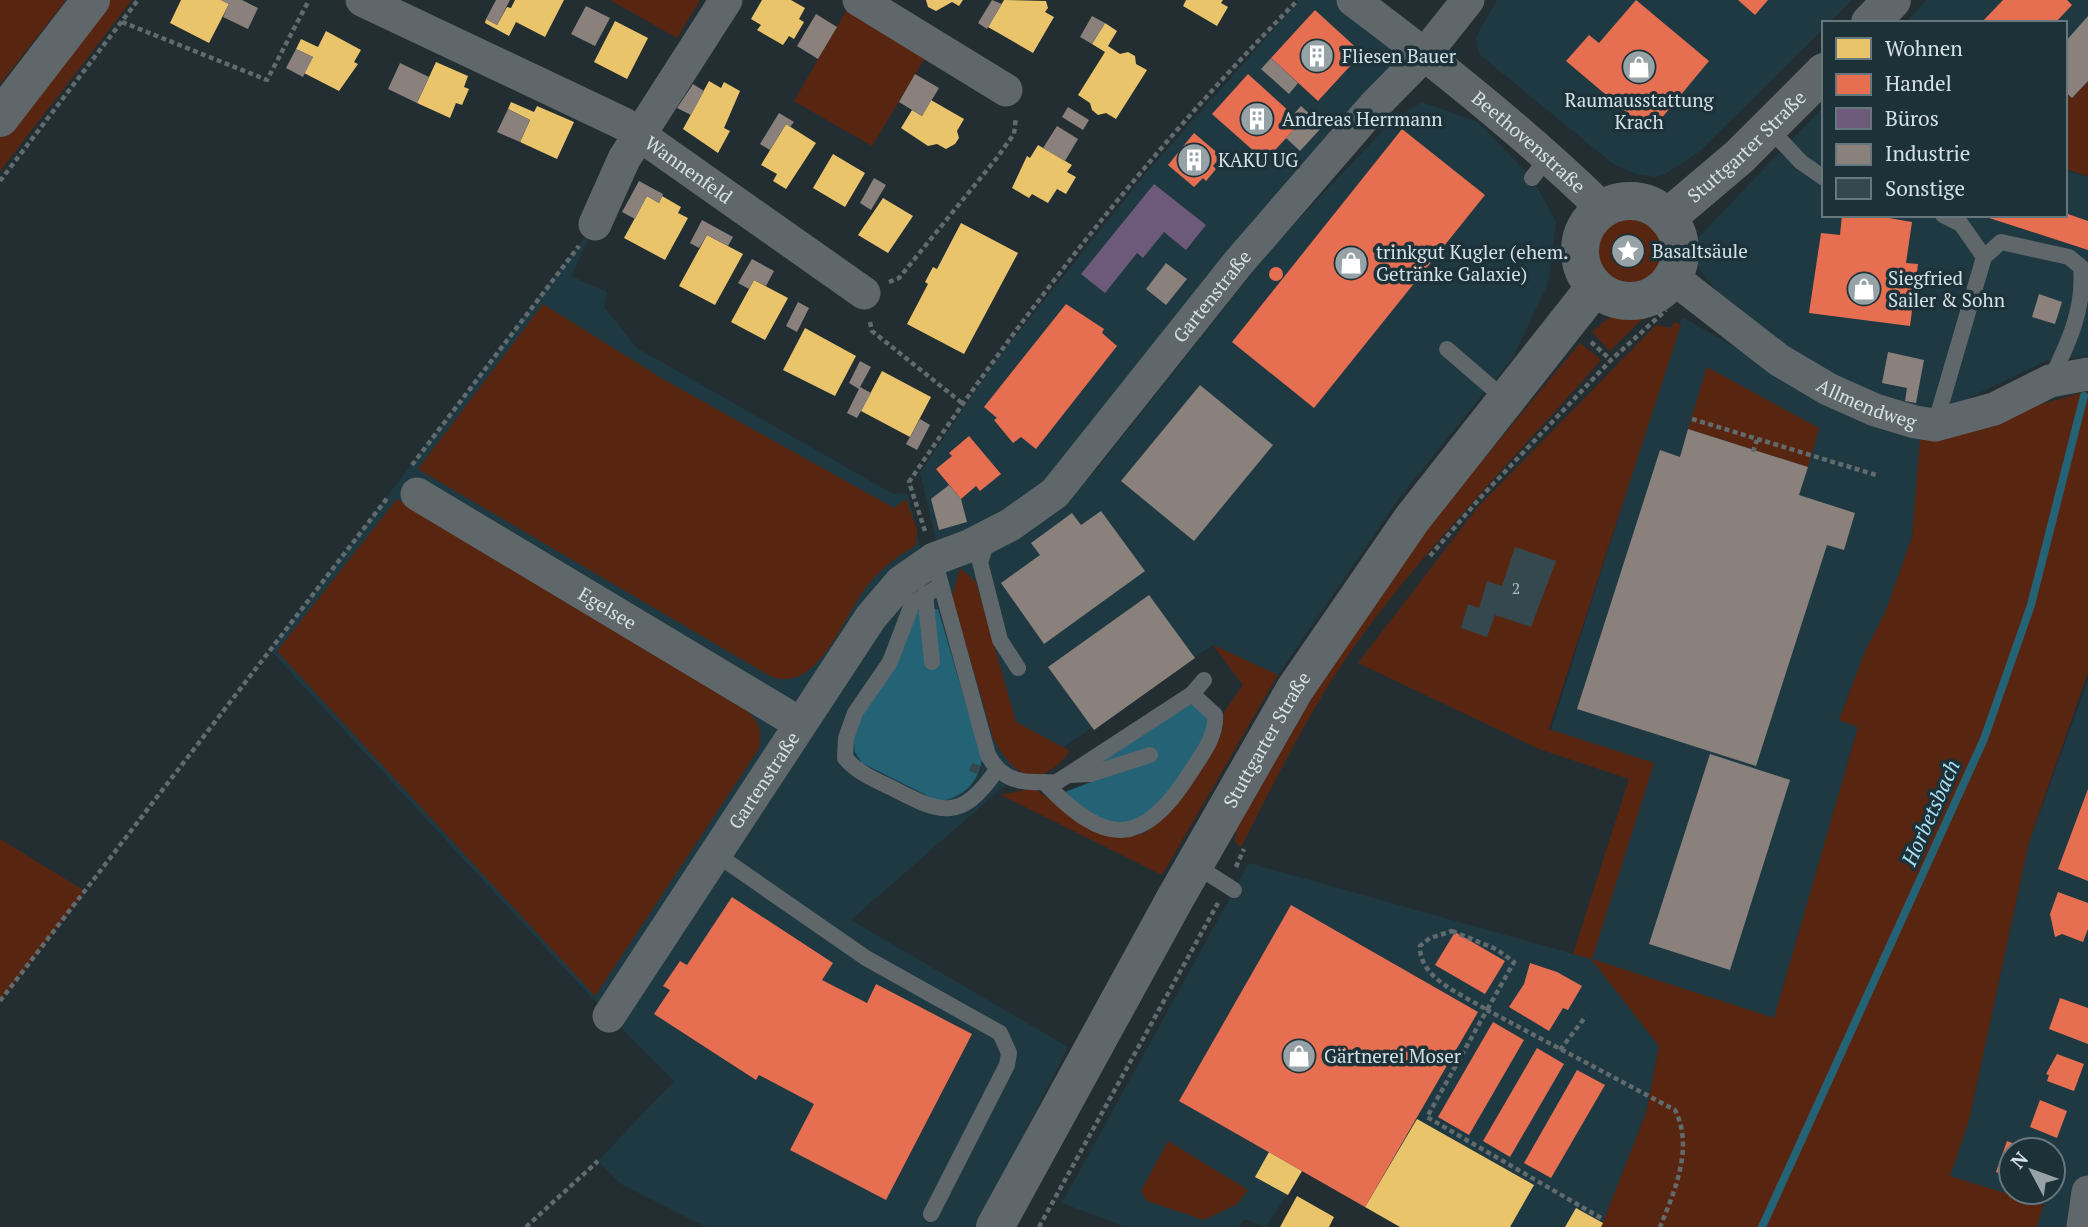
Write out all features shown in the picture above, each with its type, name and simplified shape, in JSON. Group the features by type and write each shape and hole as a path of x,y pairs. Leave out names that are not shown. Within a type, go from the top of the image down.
{"street":[{"path":"0,118 90,0"},
{"name":"Wannenfeld","path":"362,0 598,110 640,135 864,292"},
{"path":"595,223 624,159 726,0"},
{"path":"859,0 1006,90"},
{"name":"Beethovenstraße","path":"1353,0 1425,54 1540,167 1602,208"},
{"name":"Gartenstraße","path":"610,1016 799,723 871,617 901,582 937,572 1036,509 1055,493 1240,262 1374,106 1425,54 1468,0"},
{"path":"1872,21 1892,0"},
{"name":"Stuttgarter Straße","path":"1667,218 1739,157 1822,74"},
{"path":"1636,201 1653,207 1667,218 1678,236 1682,283 1632,301 1613,298 1595,287 1583,269 1580,249 1587,225 1602,208 1636,201"},
{"name":"Allmendweg","path":"1682,283 1779,360 1828,390 1881,412 1935,425 1994,409 2050,381 2088,374"},
{"name":"Stuttgarter Straße","path":"995,1227 1219,880 1295,689 1412,519 1595,287"},
{"name":"Egelsee","path":"406,485 799,723"},
{"path":"2083,1227 2088,1190"}],"lane":[{"path":"1769,127 1801,162 1822,177"},
{"path":"1947,217 1961,224 1984,257"},
{"path":"1935,425 1984,257 2001,242 2069,257 2081,267 2083,289 2072,337 2050,381"},
{"path":"1447,349 1506,400"},
{"path":"989,537 980,562 1000,640 1018,668"},
{"path":"937,572 925,594 912,604 890,662 855,713 846,738 845,758 855,769 933,809 956,808 982,792 996,771"},
{"path":"937,572 988,755 996,771 1014,779 1057,782 1192,694 1204,680"},
{"path":"925,594 932,662"},
{"path":"1044,782 1078,815 1124,832 1143,827 1175,796 1206,748 1216,723 1215,715 1192,694"},
{"path":"1067,775 1091,774 1150,755"},
{"path":"716,854 866,958 1000,1033 1009,1054 1007,1065 931,1214"},
{"path":"2071,1227 2088,1190"}],"path":[{"path":"0,181 138,0"},
{"path":"122,22 267,80 309,0"},
{"path":"937,572 909,482 996,355 1141,172 1215,84 1298,0"},
{"path":"962,403 872,331 864,292 898,278 1014,134 1017,109 1006,90"},
{"path":"0,1001 406,485 595,223"},
{"path":"1426,562 1480,498 1646,326 1682,283"},
{"path":"1692,419 1875,475"},
{"path":"1753,452 1757,440"},
{"path":"1039,1227 1219,880 1248,842"},
{"path":"1601,1218 1427,1117 1487,1010 1514,962 1496,949 1452,931 1430,937 1420,946 1420,958 1427,972 1487,1010 1675,1110 1683,1126 1685,1147 1660,1227"},
{"path":"1560,1049 1586,1016"},
{"path":"526,1227 598,1161"}],"shaded area":[{"path":"0,0 66,0 0,84"},
{"path":"100,0 132,0 0,171 0,129"},
{"path":"610,0 700,0 677,38"},
{"path":"1300,0 1339,0 1392,44 1395,57 1390,74 1068,458 1026,500 937,544 920,473 995,362 1147,172"},
{"path":"1497,0 1852,0 1831,21 1822,21 1822,30 1699,152 1665,174 1655,177 1636,174 1612,163 1479,54 1476,37"},
{"path":"1927,0 2088,0 2088,82 2072,98 2067,94 2067,21 1907,21"},
{"path":"848,8 926,56 872,146 794,101"},
{"path":"2088,82 2088,176 2067,170 2067,94 2072,98"},
{"path":"1422,102 1478,122 1532,178 1556,222 1549,281 1513,357 1400,497 1278,675 1213,645 996,793 851,920 1068,1047 977,1227 706,1227 621,1184 598,1161 674,1081 591,997 270,650 595,224 571,276 607,292 604,307 637,348 893,494 908,494 925,569 1030,525 1092,475 1276,243 1395,118","holes":["896,664 982,759 980,772 972,786 860,720"]},
{"path":"1822,108 1822,217 2067,217 2067,171 2088,177 2088,356 2046,361 1962,401 1923,411 1855,386 1780,345 1731,307 1702,273 1694,254 1694,242"},
{"path":"1629,216 1642,219 1653,226 1660,237 1663,250 1660,263 1653,274 1642,281 1629,284 1616,281 1605,274 1598,263 1595,250 1598,237 1605,226 1616,219"},
{"path":"543,304 663,379 894,508 906,499 917,530 916,545 872,580 828,650 802,675 787,679 770,676 418,469"},
{"path":"1664,310 1640,321 1610,351 1592,332 1611,316"},
{"path":"1682,317 1875,427 1920,439 1922,443 1912,537 1885,613 1866,649 1839,720 1858,727 1774,1018 1592,960 1659,1046 1646,1113 1601,1227 1401,1227 1302,1171 1266,1227 1244,1219 1239,1227 1126,1227 1062,1203 1249,863 1591,959 1654,763 1551,730"},
{"path":"1674,322 1681,325 1549,729 1654,763 1592,959 1774,1018 1858,727 1839,720 1866,649 1885,613 1912,537 1920,439 2088,391 2088,672 2029,842 1969,1120 1950,1176 1997,1190 1997,1206 2044,1206 2036,1227 1601,1227 1646,1113 1659,1046 1591,959 1573,954 1629,779 1539,749 1358,663 1477,508 1656,325 1671,328"},
{"path":"1580,343 1601,360 1451,526 1366,630 1314,709 1241,847 1235,842 1236,828 1263,777 1367,609 1463,484"},
{"path":"1707,367 1819,428 1808,467 1688,429"},
{"path":"397,499 744,709 759,727 758,750 595,996 277,651"},
{"path":"960,568 976,582 1016,722 1070,751 1048,772 1028,775 1019,771 1001,752 993,738 952,596"},
{"path":"1213,645 1278,675 1162,875 1001,795 1033,788 1100,833 1125,838 1145,833 1163,818 1222,728 1224,712 1243,685"},
{"path":"2088,680 2088,1227 1931,1227 1969,1120 2029,842"},
{"path":"0,839 85,891 0,1001"},
{"path":"1168,1141 1248,1190 1237,1204 1204,1220 1147,1201 1141,1191"}],"water":[{"path":"938,609 982,759 977,775 968,788 940,802 862,763 855,752 853,736 860,720 896,664 915,611"},
{"path":"1191,704 1206,714 1209,725 1163,800 1137,821 1123,825 1106,822 1090,814 1062,793 1091,782 1092,765"}],"building: Wohnen":[{"path":"181,0 221,0 229,4 209,43 170,23"},
{"path":"515,0 564,0 545,37 516,22 509,36 485,23 486,19 497,25 507,7 511,8"},
{"path":"762,0 791,0 805,8 799,19 804,22 794,39 789,36 783,45 757,30 761,25 751,19"},
{"path":"926,0 963,0 959,6 952,2 936,11 928,7"},
{"path":"1004,0 1046,1 1048,8 1045,12 1054,17 1033,53 988,27"},
{"path":"1186,0 1223,0 1221,3 1228,7 1217,26 1183,6"},
{"path":"615,21 648,38 627,79 594,62"},
{"path":"1105,23 1117,31 1108,46 1120,54 1128,52 1135,56 1136,64 1147,70 1116,119 1106,113 1098,115 1092,110 1090,103 1078,95 1105,52 1092,44"},
{"path":"326,31 361,50 354,62 358,64 339,91 304,73 313,57 296,49 301,39 318,47"},
{"path":"436,62 468,76 464,87 469,89 462,105 456,103 450,118 417,103"},
{"path":"709,81 721,88 724,82 740,91 724,128 730,131 718,153 683,129"},
{"path":"931,100 964,119 957,131 959,138 946,149 937,144 928,146 901,128 912,110 922,116"},
{"path":"511,102 534,112 537,106 574,122 557,159 520,142 530,120 508,109"},
{"path":"786,124 816,143 786,189 773,181 777,174 761,165"},
{"path":"1038,145 1072,165 1067,172 1076,177 1066,194 1057,189 1048,203 1032,194 1029,198 1012,188 1027,156 1030,158"},
{"path":"833,154 865,173 845,207 813,188"},
{"path":"647,196 659,203 662,196 681,207 678,213 688,218 665,260 624,238"},
{"path":"883,198 913,216 888,253 858,235"},
{"path":"961,223 1018,253 964,354 907,324 928,284 925,282 933,267 937,269"},
{"path":"707,235 743,254 715,305 679,286"},
{"path":"754,280 788,298 765,340 731,322"},
{"path":"805,328 856,356 835,396 783,370"},
{"path":"882,371 931,397 910,437 861,411"},
{"path":"1417,1119 1534,1185 1510,1227 1400,1227 1365,1207"},
{"path":"1269,1152 1302,1171 1288,1195 1255,1177"},
{"path":"1297,1196 1334,1217 1329,1227 1280,1227"},
{"path":"1576,1208 1603,1223 1601,1227 1565,1227"}],"building: Handel":[{"name":"Raumausstattung Krach","path":"1636,0 1709,61 1650,132 1566,61 1589,35 1599,43"},
{"path":"1738,0 1768,0 1755,15"},
{"path":"2003,0 2067,0 2072,5 2057,21 1983,21"},
{"name":"Fliesen Bauer","path":"1315,10 1362,53 1318,101 1271,58"},
{"name":"Andreas Herrmann","path":"1248,74 1301,122 1265,161 1212,114"},
{"name":"trinkgut Kugler (ehem. Getränke Galaxie)","path":"1402,129 1485,195 1314,408 1232,342"},
{"name":"KAKU UG","path":"1194,133 1221,156 1213,166 1216,169 1206,181 1203,178 1194,187 1168,165"},
{"path":"2067,214 2088,221 2088,250 1986,217 2067,217"},
{"name":"Siegfried Sailer & Sohn","path":"1842,217 1883,217 1912,222 1906,263 1918,264 1910,326 1809,313 1821,233 1840,235"},
{"path":"1273,267 1279,267 1283,274 1279,281 1273,281 1269,277 1269,271"},
{"path":"1066,304 1104,329 1102,333 1117,346 1036,449 1021,437 1013,443 994,420 997,418 984,407"},
{"path":"969,436 1001,474 980,491 976,486 961,499 936,469 952,456 949,453"},
{"path":"2088,789 2088,881 2058,869"},
{"path":"2058,892 2088,903 2088,929 2083,942 2062,934 2055,937 2050,914"},
{"path":"732,897 833,963 822,980 867,1003 876,984 972,1034 886,1200 790,1150 814,1104 759,1075 756,1080 654,1014 670,990 663,986 680,961 687,965"},
{"name":"Gärtnerei Moser","path":"1291,905 1478,1012 1365,1207 1179,1101"},
{"path":"1455,932 1505,961 1485,994 1435,965"},
{"path":"1530,963 1557,972 1582,986 1568,1010 1563,1008 1549,1031 1509,1007 1524,984"},
{"path":"2060,998 2088,1008 2088,1044 2049,1029"},
{"path":"1493,1022 1524,1040 1469,1135 1438,1117"},
{"path":"1537,1048 1564,1064 1510,1157 1483,1141"},
{"path":"2057,1054 2084,1064 2074,1091 2047,1081 2049,1075 2046,1074"},
{"path":"1577,1070 1605,1085 1551,1178 1524,1163"},
{"path":"2040,1100 2067,1111 2058,1136 2030,1127"}],"building: Büros":[{"path":"1154,184 1206,225 1186,250 1164,232 1143,258 1137,253 1105,293 1081,274"}],"building: Industrie":[{"path":"221,0 242,0 258,8 248,29 223,17 229,4"},
{"path":"496,0 510,0 497,25 486,19"},
{"path":"992,0 1002,4 987,29 978,23"},
{"path":"586,6 610,18 595,46 571,34"},
{"path":"816,14 837,27 818,59 797,46"},
{"path":"1092,16 1105,23 1092,44 1080,37"},
{"path":"2088,16 2088,81 2072,98 2067,94 2067,40"},
{"path":"296,49 313,57 303,77 286,68"},
{"path":"1271,58 1298,83 1289,94 1261,69"},
{"path":"400,63 429,77 417,103 388,89"},
{"path":"915,74 939,88 922,116 899,102"},
{"path":"693,84 704,91 691,115 677,108"},
{"path":"1301,106 1323,126 1300,151 1286,138 1301,122 1293,115"},
{"path":"1068,107 1089,120 1083,130 1062,117"},
{"path":"508,109 530,120 520,142 497,132"},
{"path":"779,113 794,122 790,127 786,124 770,150 760,144"},
{"path":"1057,126 1078,139 1065,161 1043,148"},
{"path":"874,178 886,185 871,210 860,203"},
{"path":"639,181 663,194 659,203 647,196 635,219 622,212"},
{"path":"702,220 733,237 728,246 707,235 699,248 690,243"},
{"path":"752,259 774,271 766,286 754,280 749,289 738,283"},
{"path":"1166,263 1187,279 1166,305 1146,289"},
{"path":"2039,294 2062,302 2055,324 2032,317"},
{"path":"798,302 809,308 797,332 786,326"},
{"path":"1888,352 1924,360 1916,403 1905,401 1907,388 1882,383"},
{"path":"860,361 871,367 860,387 871,393 857,418 847,413 859,389 849,383"},
{"path":"1200,385 1273,445 1194,541 1121,481"},
{"path":"920,419 930,425 917,450 906,444"},
{"path":"1688,429 1808,467 1799,495 1855,513 1844,550 1827,545 1756,766 1577,709 1660,450 1680,457"},
{"path":"949,485 961,499 967,522 939,530 931,499"},
{"path":"1101,511 1145,571 1044,644 1001,583 1040,555 1031,543 1072,513 1081,525"},
{"path":"1149,595 1195,658 1094,730 1048,667"},
{"path":"1710,754 1790,780 1730,970 1649,944"}],"building: Sonstige":[{"path":"1515,547 1556,561 1531,627 1495,615 1487,637 1461,628 1468,604 1479,608 1487,581 1502,586"},
{"path":"972,763 980,766 977,774 969,771"}],"waterway":[{"name":"Horbetsbach","path":"1762,1227 1984,739 2031,605 2084,396"}],"place":[{"name":"Fliesen Bauer","path":"1317,56"},
{"name":"Raumausstattung Krach","path":"1639,67"},
{"name":"Andreas Herrmann","path":"1257,119"},
{"name":"KAKU UG","path":"1194,160"},
{"name":"Basaltsäule","path":"1628,251"},
{"name":"trinkgut Kugler (ehem. Getränke Galaxie)","path":"1351,263"},
{"name":"Siegfried Sailer & Sohn","path":"1864,289"},
{"name":"Gärtnerei Moser","path":"1299,1056"}]}
